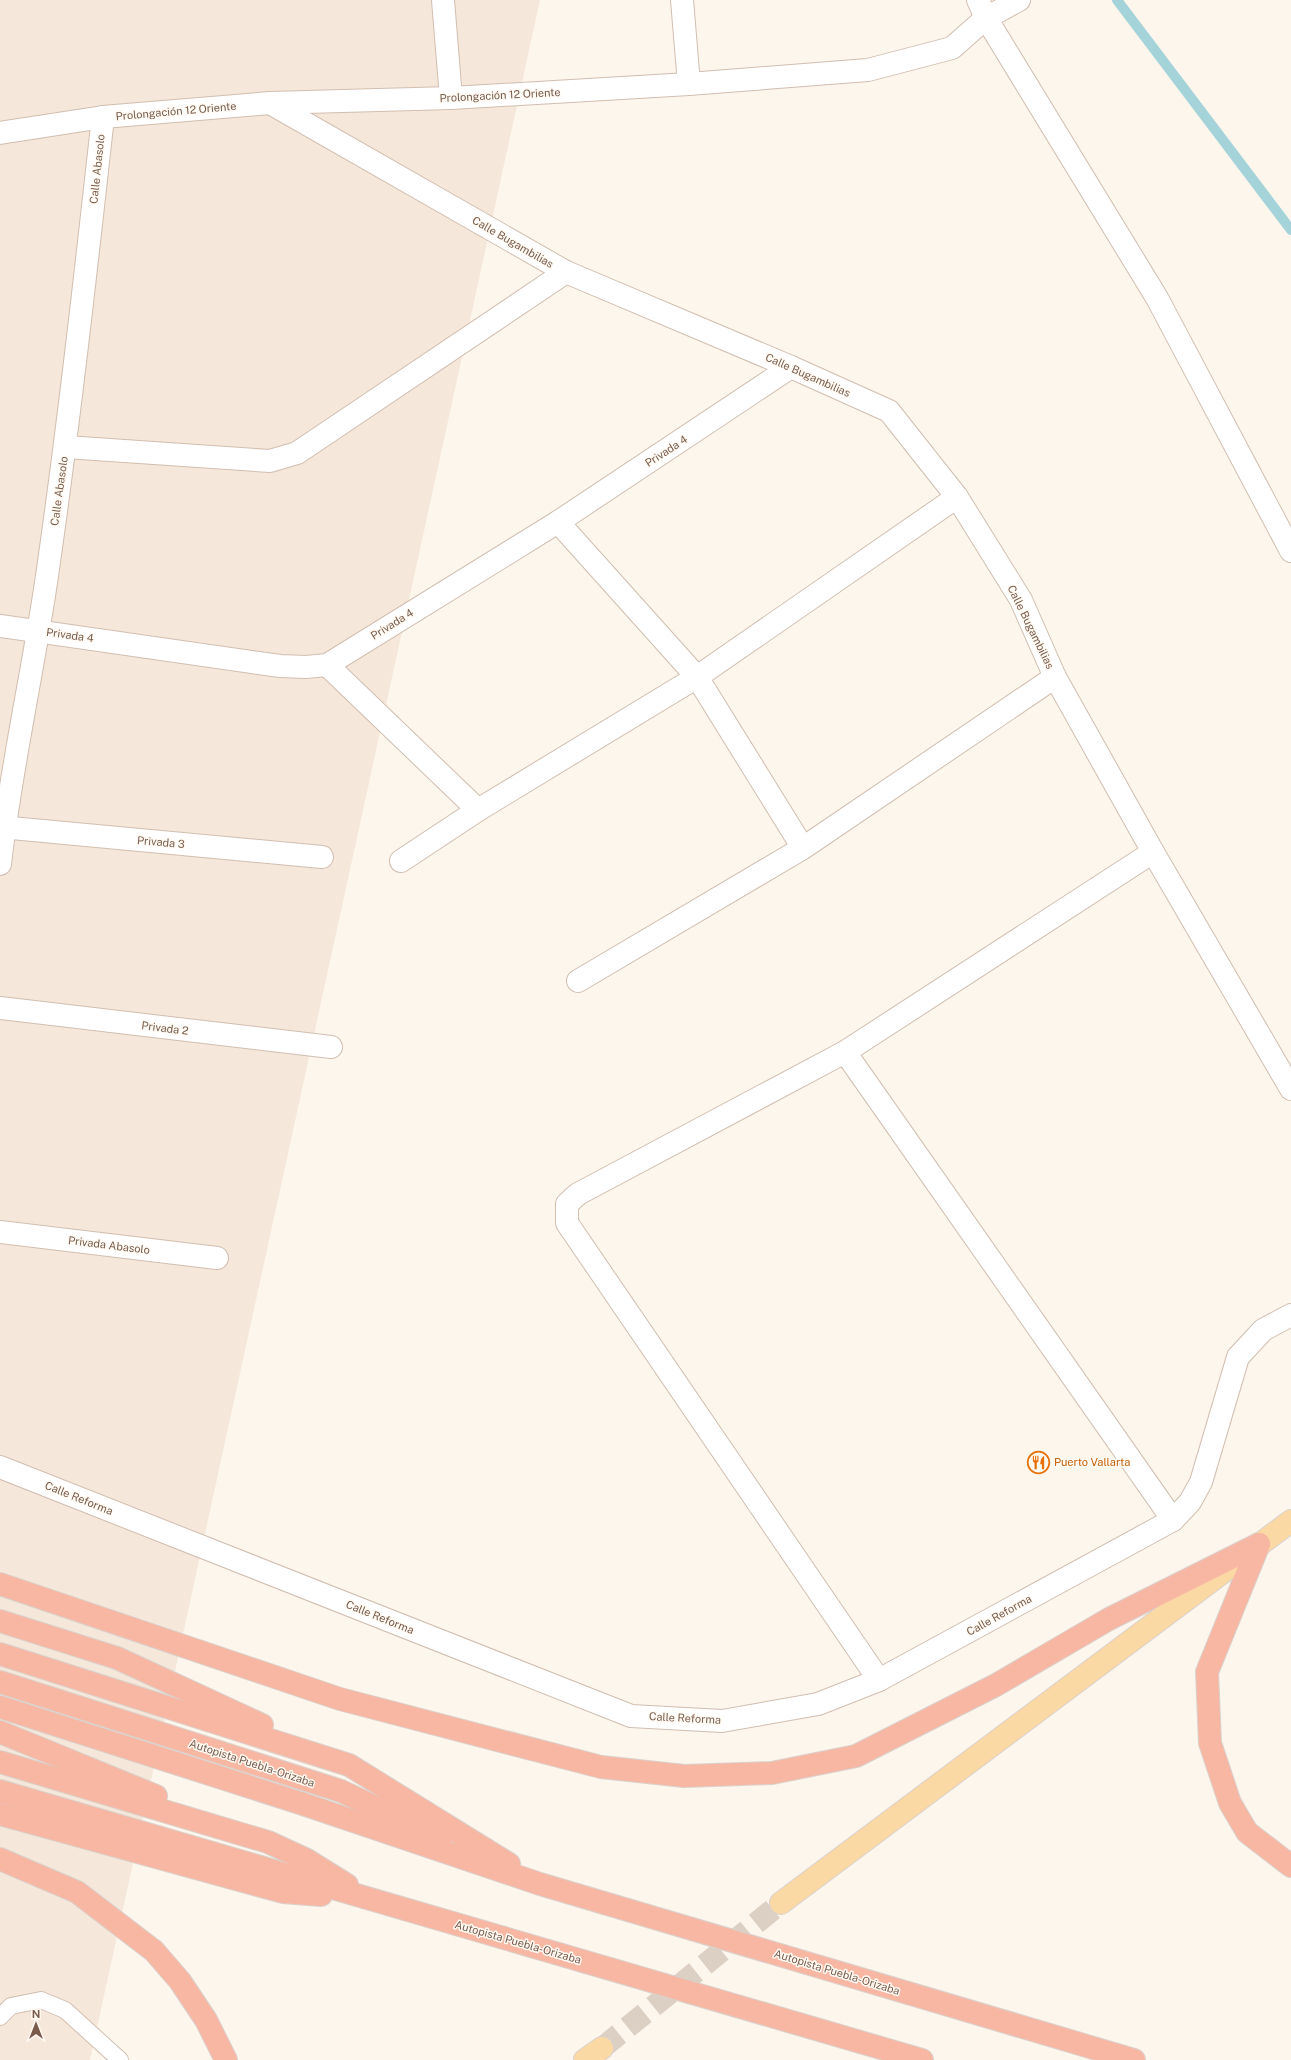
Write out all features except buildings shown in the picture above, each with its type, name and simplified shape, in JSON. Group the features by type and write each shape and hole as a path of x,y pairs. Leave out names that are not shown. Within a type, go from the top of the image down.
{"highway":[{"path":"0,1584 340,1699 601,1767 684,1776 772,1773 856,1756 996,1685 1109,1619 1259,1544"},
{"path":"1259,1544 1207,1672 1210,1743 1230,1803 1247,1832 1291,1866"},
{"name":"Autopista Puebla-Orizaba","path":"0,1621 117,1658 349,1765 540,1884"},
{"name":"Autopista Puebla-Orizaba","path":"0,1654 349,1765"},
{"name":"Autopista Puebla-Orizaba","path":"0,1682 341,1791 540,1884"},
{"name":"Autopista Puebla-Orizaba","path":"0,1708 300,1803 540,1884 1134,2060"},
{"name":"Autopista Puebla-Orizaba","path":"0,1732 268,1842 308,1860 366,1898"},
{"name":"Autopista Puebla-Orizaba","path":"0,1762 268,1842"},
{"name":"Autopista Puebla-Orizaba","path":"0,1791 922,2060"},
{"name":"Autopista Puebla-Orizaba","path":"0,1814 284,1892 366,1898"},
{"path":"0,1859 77,1892 154,1951 180,1981 206,2020 226,2060"}],"main road":[{"path":"781,1903 1291,1521"}],"street":[{"path":"443,0 451,98"},
{"path":"682,0 689,84"},
{"name":"Prolongación 12 Oriente","path":"0,133 103,116 270,103 451,98 689,84 868,70 952,48 982,9 1019,0"},
{"path":"982,9 1157,298 1291,551"},
{"name":"Calle Bugambilias","path":"270,103 566,272 791,366 889,411 957,497 1021,600 1055,677 1153,852 1291,1089"},
{"name":"Calle Abasolo","path":"0,864 2,827 39,631 66,447 103,116"},
{"path":"66,447 270,461 297,452 566,272"},
{"name":"Privada 4","path":"0,626 280,666 306,667 327,665 558,522 735,405 791,366"},
{"path":"401,861 478,810 697,677 957,497"},
{"path":"558,522 697,677 803,848"},
{"path":"327,665 478,810"},
{"path":"578,981 803,848 1055,677"},
{"name":"Privada 3","path":"2,827 322,857"},
{"path":"879,1680 567,1223 567,1204 578,1194 844,1052 1153,852"},
{"name":"Privada 2","path":"0,1008 331,1047"},
{"path":"844,1052 1173,1520"},
{"name":"Privada Abasolo","path":"0,1232 218,1258"},
{"name":"Calle Reforma","path":"0,1467 631,1716 722,1721 818,1704 879,1680 1173,1520 1190,1502 1201,1482 1238,1357 1263,1330 1291,1315"}],"lane":[{"path":"0,2017 11,2006 41,2000 65,2010 120,2060"}],"shaded area":[{"path":"0,0 540,0 90,2060 0,2060"}],"waterway":[{"path":"1117,0 1291,230"}],"tunnel":[{"path":"602,2048 781,1903"}],"place":[{"name":"Puerto Vallarta","path":"1038,1462"}]}
